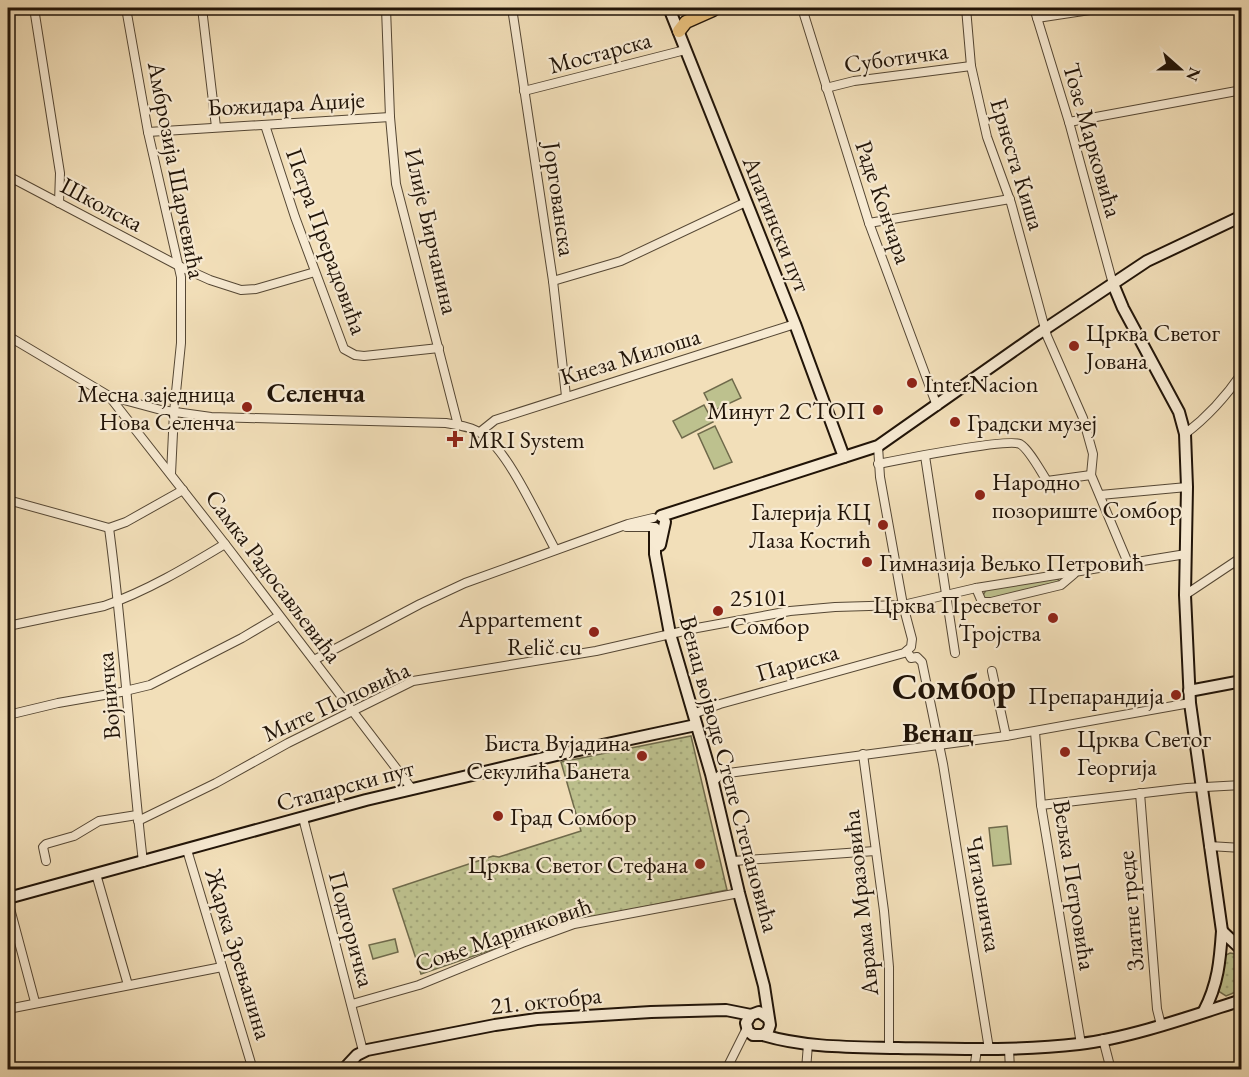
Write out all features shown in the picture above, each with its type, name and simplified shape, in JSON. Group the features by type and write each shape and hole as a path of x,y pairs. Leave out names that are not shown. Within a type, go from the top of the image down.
{"main road":[{"name":"Апатински пут","path":"669,8 795,324 844,457"},
{"path":"697,8 718,9"},
{"path":"679,31 686,22 718,9"},
{"path":"658,523 691,510 696,504 878,446 1113,284 1170,249 1242,216"},
{"path":"1113,284 1123,308 1179,412 1185,434 1187,487 1185,595 1189,691 1222,931 1215,987 1204,1011"},
{"name":"Венац војводе Степе Степановића","path":"658,523 659,555 656,560 670,634 709,767 717,778 739,894 764,986 769,1020"},
{"path":"1189,691 1242,681"},
{"name":"Стапарски пут","path":"8,899 412,789 694,719"},
{"path":"1222,931 1241,950"},
{"path":"1220,956 1228,949 1241,950"},
{"path":"1215,987 1228,1004"},
{"path":"752,1031 747,1020 766,998"},
{"path":"734,1012 752,1031 808,1044 889,1048 1009,1049 1081,1044 1161,1025 1242,1000"},
{"name":"21. октобра","path":"363,1051 472,1029 537,1019 651,1012 752,1014"},
{"path":"752,1014 762,1013 789,1041"},
{"path":"752,1031 768,1031 769,1020"},
{"path":"343,1070 363,1051"}],"street":[{"path":"34,8 60,172 59,203"},
{"name":"Амброзија Шарчевића","path":"126,8 148,132 181,277 181,342 174,412"},
{"path":"202,8 216,128"},
{"name":"Илије Бирчанина","path":"386,8 390,117 396,184 458,425"},
{"name":"Јоргованска","path":"512,8 553,281 566,396"},
{"name":"Раде Кончара","path":"802,8 869,223 937,405"},
{"name":"Ернеста Киша","path":"966,8 972,66 987,136 1010,199 1045,329 1083,418 1093,454 1091,475"},
{"name":"Тозе Марковића","path":"1034,8 1069,122 1113,284"},
{"path":"1037,18 1103,8"},
{"name":"Мостарска","path":"524,91 685,50"},
{"name":"Суботичка","path":"826,88 854,81 972,66"},
{"path":"1069,122 1242,90"},
{"name":"Божидара Аџије","path":"148,132 390,117"},
{"name":"Петра Прерадовића","path":"265,125 344,349 364,356 439,348"},
{"name":"Школска","path":"8,176 210,280 248,290 315,272"},
{"path":"869,223 1010,199"},
{"path":"553,281 621,261 746,202"},
{"name":"Кнеза Милоша","path":"480,432 495,420 795,324"},
{"path":"8,336 109,396 174,412 211,417 446,423 480,432 491,440 511,468 555,549"},
{"path":"1185,434 1196,426 1240,377"},
{"name":"Самка Радосављевића","path":"109,396 412,789"},
{"path":"171,474 174,412"},
{"path":"878,464 963,449 1015,443 1022,446 1047,481 1091,475 1128,563"},
{"path":"878,446 878,464 903,605 912,639 909,649"},
{"path":"925,456 955,653"},
{"path":"1100,495 1187,487"},
{"path":"8,500 109,528 126,522 183,490"},
{"path":"314,660 465,583 621,526 658,523"},
{"name":"Војничка","path":"109,528 119,601 137,818 143,862"},
{"path":"8,626 119,601 191,565 225,544"},
{"path":"976,588 982,602 991,602 1061,585 1074,574 1186,554"},
{"path":"1185,595 1242,557"},
{"name":"Мите Поповића","path":"46,861 43,847 46,844 74,836 99,821 137,818 216,783 288,743 413,681 596,651 790,611 903,605 976,588 1074,574"},
{"path":"8,715 150,685 242,638 279,616"},
{"name":"Париска","path":"694,719 720,704 909,649"},
{"name":"Читаоничка","path":"909,649 911,658 917,657 922,662 939,746 989,1049"},
{"path":"992,671 1006,736"},
{"path":"717,778 863,754 1035,732 1190,703"},
{"name":"Вељка Петровића","path":"1035,732 1041,805 1081,1044"},
{"name":"Аврама Мразовића","path":"863,754 884,911 889,968 889,1048"},
{"path":"1041,805 1140,793 1242,785"},
{"name":"Златне греде","path":"1140,793 1157,1009 1161,1025"},
{"name":"Подгоричка","path":"303,818 363,1051"},
{"path":"1209,846 1242,848"},
{"name":"Жарка Зрењанина","path":"187,849 253,1070"},
{"path":"733,861 875,851"},
{"path":"96,874 128,985"},
{"name":"Соње Маринковић","path":"352,1004 419,985 574,924 739,894"},
{"path":"8,899 35,1002"},
{"path":"8,1009 222,967"},
{"path":"726,1070 735,1048 752,1031"},
{"path":"1103,1039 1111,1070"},
{"path":"806,1070 808,1044"},
{"path":"974,1070 977,1049"},
{"path":"1009,1049 1010,1070"}],"green space":[{"path":"732,379 741,398 713,411 704,393"},
{"path":"704,405 713,422 682,438 673,421"},
{"path":"715,426 732,462 714,469 698,434"},
{"path":"1057,578 1058,583 990,601 984,599 983,595 986,590"},
{"path":"691,736 727,890 579,920 421,974 393,889 493,856 499,857 581,831 561,762"},
{"path":"1007,826 1011,864 993,866 989,828"},
{"path":"395,939 398,952 373,959 369,945"},
{"path":"1230,953 1241,955 1241,990 1226,996 1218,991 1224,960"}],"place":[{"name":"Црква Светог Јована","path":"1074,346"},
{"name":"InterNacion","path":"912,383"},
{"name":"Месна заједница Нова Селенча","path":"247,407"},
{"name":"Минут 2 СТОП","path":"878,410"},
{"name":"Градски музеј","path":"955,422"},
{"name":"MRI System","path":"455,439"},
{"name":"Народно позориште Сомбор","path":"980,495"},
{"name":"Галерија КЦ Лаза Костић","path":"883,525"},
{"name":"Гимназија Вељко Петровић","path":"867,562"},
{"name":"25101 Сомбор","path":"718,611"},
{"name":"Црква Пресветог Тројства","path":"1053,618"},
{"name":"Appartement Relič cu","path":"594,632"},
{"name":"Препарандија","path":"1176,695"},
{"name":"Црква Светог Георгија","path":"1065,752"},
{"name":"Биста Вујадина Секулића Банета","path":"642,756"},
{"name":"Град Сомбор","path":"498,816"},
{"name":"Црква Светог Стефана","path":"700,864"}],"district":[{"name":"Селенча","path":"316,392"},
{"name":"Сомбор","path":"954,686"},
{"name":"Венац","path":"938,732"}]}
